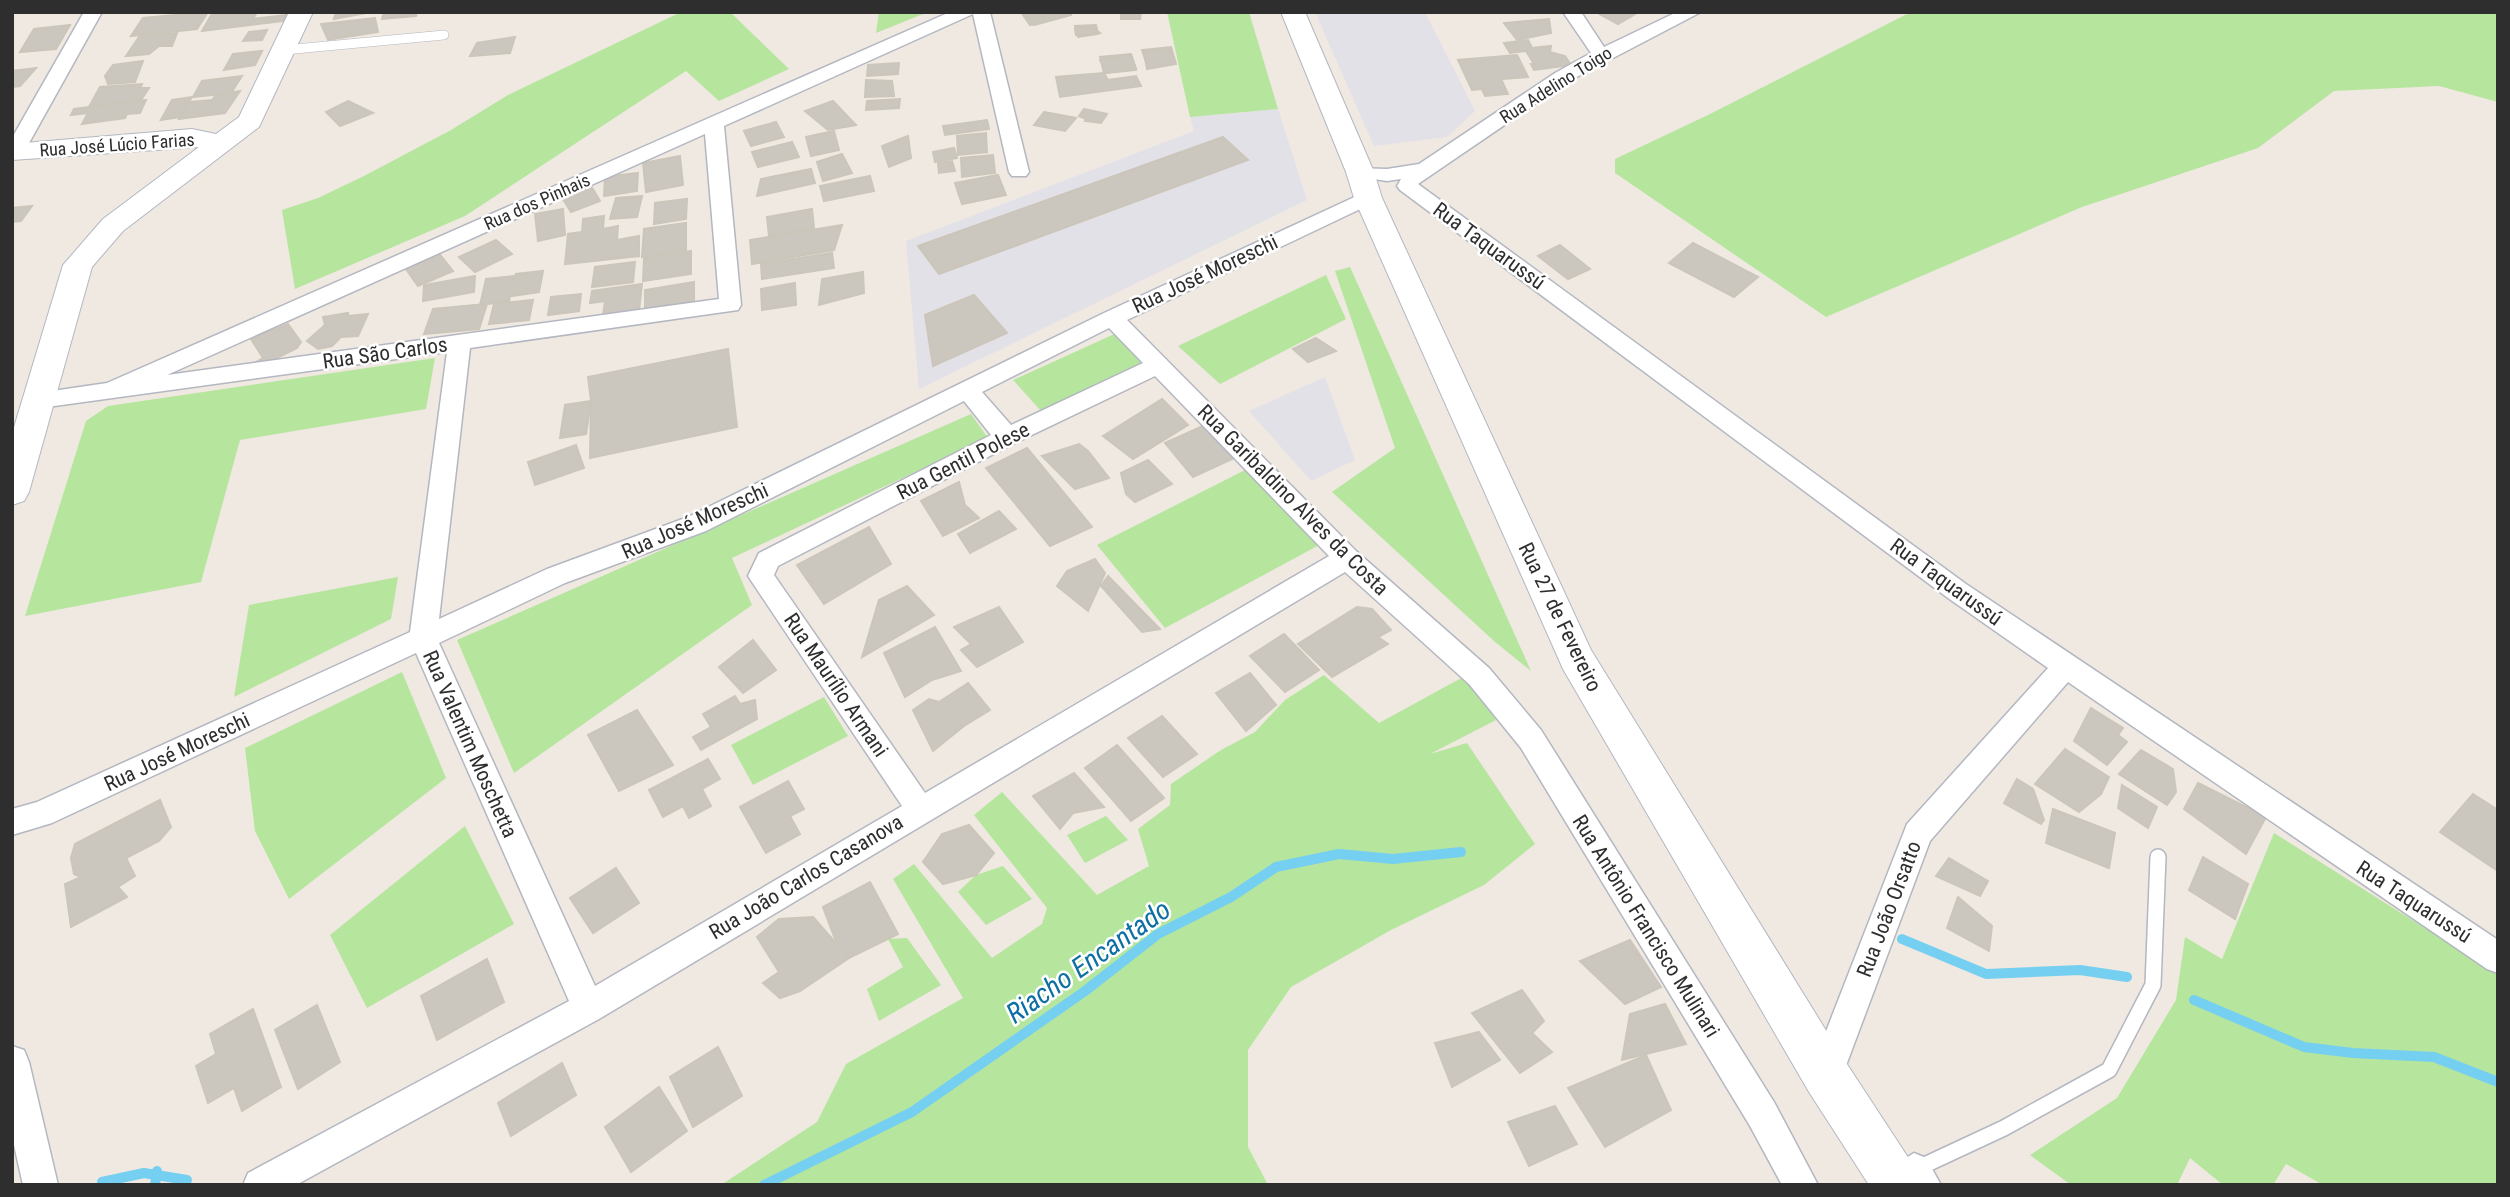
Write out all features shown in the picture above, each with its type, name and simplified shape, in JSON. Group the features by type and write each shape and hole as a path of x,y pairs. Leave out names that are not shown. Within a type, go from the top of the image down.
{"main road":[{"path":"12,492 78,265 113,225 250,121 301,12"},
{"name":"Rua 27 de Fevereiro","path":"1293,12 1364,185 1576,658 1826,1076 1908,1181"},
{"name":"Rua José Lúcio Farias","path":"13,152 192,137 220,143"}],"street":[{"path":"13,152 93,12"},
{"name":"Rua dos Pinhais","path":"108,390 965,12"},
{"path":"981,12 1019,172"},
{"path":"1572,12 1601,55"},
{"name":"Rua Adelino Toigo","path":"1364,185 1387,175 1416,178 1601,55 1692,12"},
{"name":"Rua São Carlos","path":"40,400 730,304 713,124"},
{"name":"Rua Taquarussú","path":"1416,178 1904,553 2065,667 2498,958"},
{"name":"Rua José Moreschi","path":"12,822 54,808 556,576 697,524 1112,318 1364,185"},
{"name":"Rua Garibaldino Alves da Costa","path":"1112,318 1347,558 1479,676"},
{"name":"Rua Valentim Moschetta","path":"459,342 423,638 587,1008"},
{"name":"Rua Gentil Polese","path":"768,560 1007,438 1159,365"},
{"path":"967,390 1007,438"},
{"name":"Rua João Carlos Casanova","path":"260,1185 587,1008 1347,558"},
{"name":"Rua Maurílio Armani","path":"768,560 761,576 920,809"},
{"name":"Rua João Orsatto","path":"1826,1076 1918,833 2065,667"},
{"name":"Rua Antônio Francisco Mulinari","path":"1479,676 1531,739 1762,1114 1801,1185"},
{"path":"12,1062 18,1107 41,1185"}],"lane":[{"path":"284,50 444,35"},
{"path":"1908,1181 2109,1070 2153,985 2158,858"}],"shaded area":[{"path":"1315,12 1425,12 1475,111 1447,137 1374,146"},
{"path":"1278,109 1307,200 919,389 906,241 1194,131 1190,117"},
{"path":"1325,377 1355,460 1311,481 1249,411"}],"green space":[{"path":"681,12 730,12 789,69 719,101 686,71 465,216 295,289 282,210 318,198 364,176 451,130 508,95"},
{"path":"879,12 928,12 876,33"},
{"path":"1167,12 1249,12 1278,109 1190,117"},
{"path":"1911,12 2498,12 2498,102 2439,86 2334,91 2258,148 2082,207 1826,317 1615,173 1615,159"},
{"path":"1350,267 1531,671 1494,641 1332,492 1395,448 1335,271"},
{"path":"1326,275 1346,319 1220,384 1178,346"},
{"path":"1121,331 1149,361 1041,411 1013,380"},
{"path":"435,358 426,409 240,440 201,582 25,616 86,421 108,406"},
{"path":"971,414 988,438 732,558 752,605 514,773 457,640"},
{"path":"1249,468 1321,544 1165,628 1097,545"},
{"path":"398,577 391,619 234,697 249,605"},
{"path":"402,672 446,778 289,899 255,831 245,748"},
{"path":"1324,675 1379,723 1465,676 1496,720 1430,754 1467,743 1535,844 1484,885 1391,930 1291,987 1248,1050 1248,1147 1268,1185 721,1185 817,1122 846,1064 963,998 893,879 914,864 992,958 1042,924 1047,908 974,815 1002,792 1097,895 1149,866 1138,829 1170,805 1171,784 1221,750 1255,732 1285,700"},
{"path":"824,697 848,736 753,785 731,745"},
{"path":"1106,816 1128,840 1085,863 1067,835"},
{"path":"465,826 514,924 367,1008 330,935"},
{"path":"2274,833 2498,974 2498,1185 2323,1185 2286,1164 2273,1185 2223,1185 2190,1158 2177,1185 2071,1185 2030,1155 2117,1098 2176,1000 2185,937 2222,959"},
{"path":"1003,866 1032,899 986,925 958,892 976,875"},
{"path":"907,938 941,985 879,1021 867,989 903,967 888,939"}],"building":[{"path":"208,12 197,29 131,36 143,18"},
{"path":"213,12 257,12 253,19 295,14 291,20 202,31"},
{"path":"336,12 371,12 334,19"},
{"path":"384,12 417,12 416,16 382,19"},
{"path":"1021,12 1064,12 1067,16 1030,25"},
{"path":"1024,12 1069,12 1071,15 1034,25"},
{"path":"1121,12 1141,12 1140,19 1121,19"},
{"path":"1596,12 1637,12 1637,13 1618,24"},
{"path":"375,18 378,32 328,40 321,24"},
{"path":"1549,19 1551,33 1517,40 1504,23"},
{"path":"70,25 56,49 20,52 34,29"},
{"path":"1096,25 1098,34 1078,37 1075,26"},
{"path":"1093,28 1100,33 1076,35 1075,29"},
{"path":"267,30 262,40 243,41 249,32"},
{"path":"177,33 172,46 159,46 149,54 126,56 139,37"},
{"path":"515,37 510,53 470,56 477,43"},
{"path":"1528,40 1532,48 1551,46 1550,52 1565,56 1571,65 1534,70 1531,64 1534,64 1526,51 1510,53 1504,43"},
{"path":"1171,47 1176,64 1148,68 1142,50"},
{"path":"1169,48 1175,64 1147,69 1144,52"},
{"path":"262,51 255,65 224,70 233,54"},
{"path":"1131,54 1136,69 1104,73 1100,57"},
{"path":"1131,55 1136,70 1107,73 1100,60"},
{"path":"1517,55 1528,77 1501,79 1508,94 1485,96 1482,89 1472,90 1458,60"},
{"path":"143,61 135,82 108,84 105,76 113,65"},
{"path":"899,63 898,74 867,76 868,65"},
{"path":"36,68 20,86 12,87 12,71"},
{"path":"1104,73 1108,80 1136,76 1141,86 1060,97 1056,77"},
{"path":"242,76 231,93 193,97 202,81"},
{"path":"866,80 892,81 894,96 865,97"},
{"path":"142,84 140,88 149,88 141,100 89,107 100,87"},
{"path":"240,91 225,113 179,119 190,102 212,100 216,95"},
{"path":"192,97 180,117 161,120 172,100"},
{"path":"900,99 899,108 866,110 867,101"},
{"path":"146,100 140,113 127,114 125,118 82,124 88,113 71,115 74,109"},
{"path":"348,101 373,113 340,126 326,112"},
{"path":"833,101 856,125 828,130 805,111"},
{"path":"1084,109 1107,114 1101,123 1085,121 1086,119 1079,116"},
{"path":"1044,112 1076,118 1065,131 1034,125"},
{"path":"987,120 989,129 945,135 943,126"},
{"path":"776,122 784,137 751,146 744,131"},
{"path":"834,131 839,150 811,156 806,137"},
{"path":"986,133 987,152 958,155 957,136"},
{"path":"908,136 911,158 889,167 882,146"},
{"path":"1223,137 1248,160 939,274 918,246"},
{"path":"792,142 799,157 758,167 752,152"},
{"path":"954,148 957,158 935,162 933,152"},
{"path":"842,154 852,173 823,181 817,162"},
{"path":"993,155 995,173 962,177 961,158"},
{"path":"680,156 683,185 646,192 643,163"},
{"path":"952,161 955,171 939,173 938,163"},
{"path":"811,169 815,183 757,196 761,179"},
{"path":"638,173 637,191 604,196 605,177"},
{"path":"998,175 1006,195 962,204 955,183"},
{"path":"870,176 874,191 824,201 820,186"},
{"path":"591,186 600,201 571,212 561,196"},
{"path":"642,196 637,217 610,219 616,198"},
{"path":"687,199 686,219 654,224 655,203"},
{"path":"32,206 21,221 12,222 12,208"},
{"path":"563,209 565,235 538,241 535,214"},
{"path":"812,209 814,228 769,236 767,217"},
{"path":"604,216 603,229 618,226 617,240 639,236 639,256 565,264 568,234 582,232 583,219"},
{"path":"686,223 686,250 642,257 644,229"},
{"path":"842,225 834,250 752,264 750,240"},
{"path":"496,240 512,254 475,272 459,257"},
{"path":"1693,243 1758,277 1734,297 1669,263"},
{"path":"1560,245 1590,269 1568,279 1538,256"},
{"path":"437,251 453,271 418,286 403,265"},
{"path":"691,251 691,274 643,281 644,258"},
{"path":"832,253 834,268 762,279 761,264"},
{"path":"635,262 633,282 592,287 595,267"},
{"path":"543,271 539,292 512,296 516,274"},
{"path":"863,272 864,293 819,305 822,279"},
{"path":"475,276 474,292 423,301 424,285"},
{"path":"514,276 509,301 480,305 486,279"},
{"path":"694,282 694,301 645,309 645,290"},
{"path":"795,283 796,305 762,310 761,289"},
{"path":"642,284 639,311 603,316 605,301 590,303 592,291"},
{"path":"581,294 579,311 548,315 551,297"},
{"path":"974,295 1007,333 933,366 925,315"},
{"path":"533,300 529,320 489,324 494,304"},
{"path":"487,304 479,329 424,334 433,309"},
{"path":"348,313 348,316 368,314 358,336 341,337 332,346 318,349 307,341 325,325 323,317"},
{"path":"288,324 301,342 297,348 269,362 256,362 263,358 251,339"},
{"path":"1316,338 1336,351 1308,362 1293,349"},
{"path":"728,349 737,427 590,458 591,401 588,377"},
{"path":"1162,399 1188,425 1133,459 1103,436"},
{"path":"591,401 586,434 560,438 565,405"},
{"path":"1212,422 1241,455 1193,477 1165,443"},
{"path":"1079,444 1088,451 1109,478 1075,489 1042,456"},
{"path":"576,445 584,468 535,485 528,462"},
{"path":"1027,448 1092,527 1050,546 986,468"},
{"path":"1148,460 1172,484 1135,502 1126,494 1121,473"},
{"path":"959,482 965,505 979,518 943,536 921,501"},
{"path":"999,511 1016,529 970,553 958,534"},
{"path":"869,527 891,564 824,604 797,565"},
{"path":"1095,559 1105,573 1088,611 1057,586 1067,571"},
{"path":"1108,576 1160,629 1142,632 1101,586"},
{"path":"907,586 934,615 862,657 879,600"},
{"path":"999,607 1023,642 977,667 961,650 971,644 954,627"},
{"path":"1357,607 1372,609 1391,630 1378,637 1388,644 1332,677 1298,644"},
{"path":"935,627 961,671 932,680 905,697 884,653"},
{"path":"1284,634 1319,670 1285,692 1250,656"},
{"path":"753,640 776,670 743,693 719,667"},
{"path":"1250,673 1276,705 1246,731 1216,693"},
{"path":"968,683 990,710 964,726 933,751 913,710 929,699 939,702"},
{"path":"735,696 740,704 755,700 757,719 701,750 693,737 711,727 703,714"},
{"path":"2091,708 2123,728 2118,735 2127,742 2107,765 2074,741"},
{"path":"637,710 673,765 619,791 588,735"},
{"path":"1162,716 1197,754 1163,777 1128,738"},
{"path":"1117,745 1164,798 1131,821 1085,768"},
{"path":"2065,749 2109,777 2101,794 2079,812 2035,784"},
{"path":"2141,750 2173,769 2176,792 2167,805 2119,774"},
{"path":"708,759 720,779 702,789 711,806 689,818 683,806 663,817 649,790"},
{"path":"1074,773 1104,807 1073,813 1060,829 1033,796"},
{"path":"2017,779 2033,789 2044,820 2041,824 2004,803"},
{"path":"788,781 804,809 790,816 800,834 766,853 740,807"},
{"path":"2198,783 2266,817 2246,854 2184,809"},
{"path":"2122,785 2157,807 2148,828 2118,808"},
{"path":"2473,794 2498,810 2498,871 2440,832"},
{"path":"160,800 171,827 159,841 126,858 135,876 118,887 127,897 71,927 65,884 81,877 74,874 71,858 75,844"},
{"path":"2053,809 2115,833 2109,868 2046,843"},
{"path":"969,825 994,853 976,875 943,884 923,862 942,834"},
{"path":"2203,857 2248,884 2235,919 2189,890"},
{"path":"1949,858 1988,881 1980,896 1936,876"},
{"path":"616,868 639,903 593,933 570,898"},
{"path":"870,882 898,934 849,958 835,939 823,907"},
{"path":"1958,897 1992,926 1989,951 1947,928"},
{"path":"813,917 849,958 800,991 780,998 763,983 779,972 757,937 779,919"},
{"path":"1630,940 1661,987 1625,1004 1580,961"},
{"path":"487,959 504,1002 437,1040 421,996"},
{"path":"1522,990 1544,1021 1532,1033 1552,1052 1520,1073 1472,1013"},
{"path":"1665,1004 1686,1044 1622,1060 1630,1014"},
{"path":"317,1005 340,1062 298,1089 275,1030"},
{"path":"253,1009 281,1087 242,1111 234,1088 208,1103 196,1066 216,1054 210,1034"},
{"path":"1479,1032 1500,1060 1452,1087 1435,1043"},
{"path":"718,1047 742,1096 693,1127 670,1077"},
{"path":"1646,1055 1671,1110 1605,1147 1568,1088"},
{"path":"562,1063 576,1095 511,1136 498,1103"},
{"path":"659,1087 687,1131 631,1172 605,1127"},
{"path":"1555,1106 1577,1144 1529,1166 1508,1122"}],"waterway":[{"name":"Riacho Encantado","path":"764,1185 912,1112 1085,991 1158,934 1231,897 1276,867 1339,854 1393,859 1461,852"},
{"name":"Riacho Encantado","path":"1902,939 1986,974 2080,970 2127,977"},
{"name":"Riacho Encantado","path":"2194,1000 2304,1047 2353,1053 2434,1057 2498,1082"},
{"name":"Riacho Encantado","path":"156,1175 157,1171"},
{"name":"Riacho Encantado","path":"102,1182 144,1173 156,1175"},
{"path":"155,1185 156,1175"},
{"name":"Riacho Encantado","path":"156,1175 187,1180"}]}
